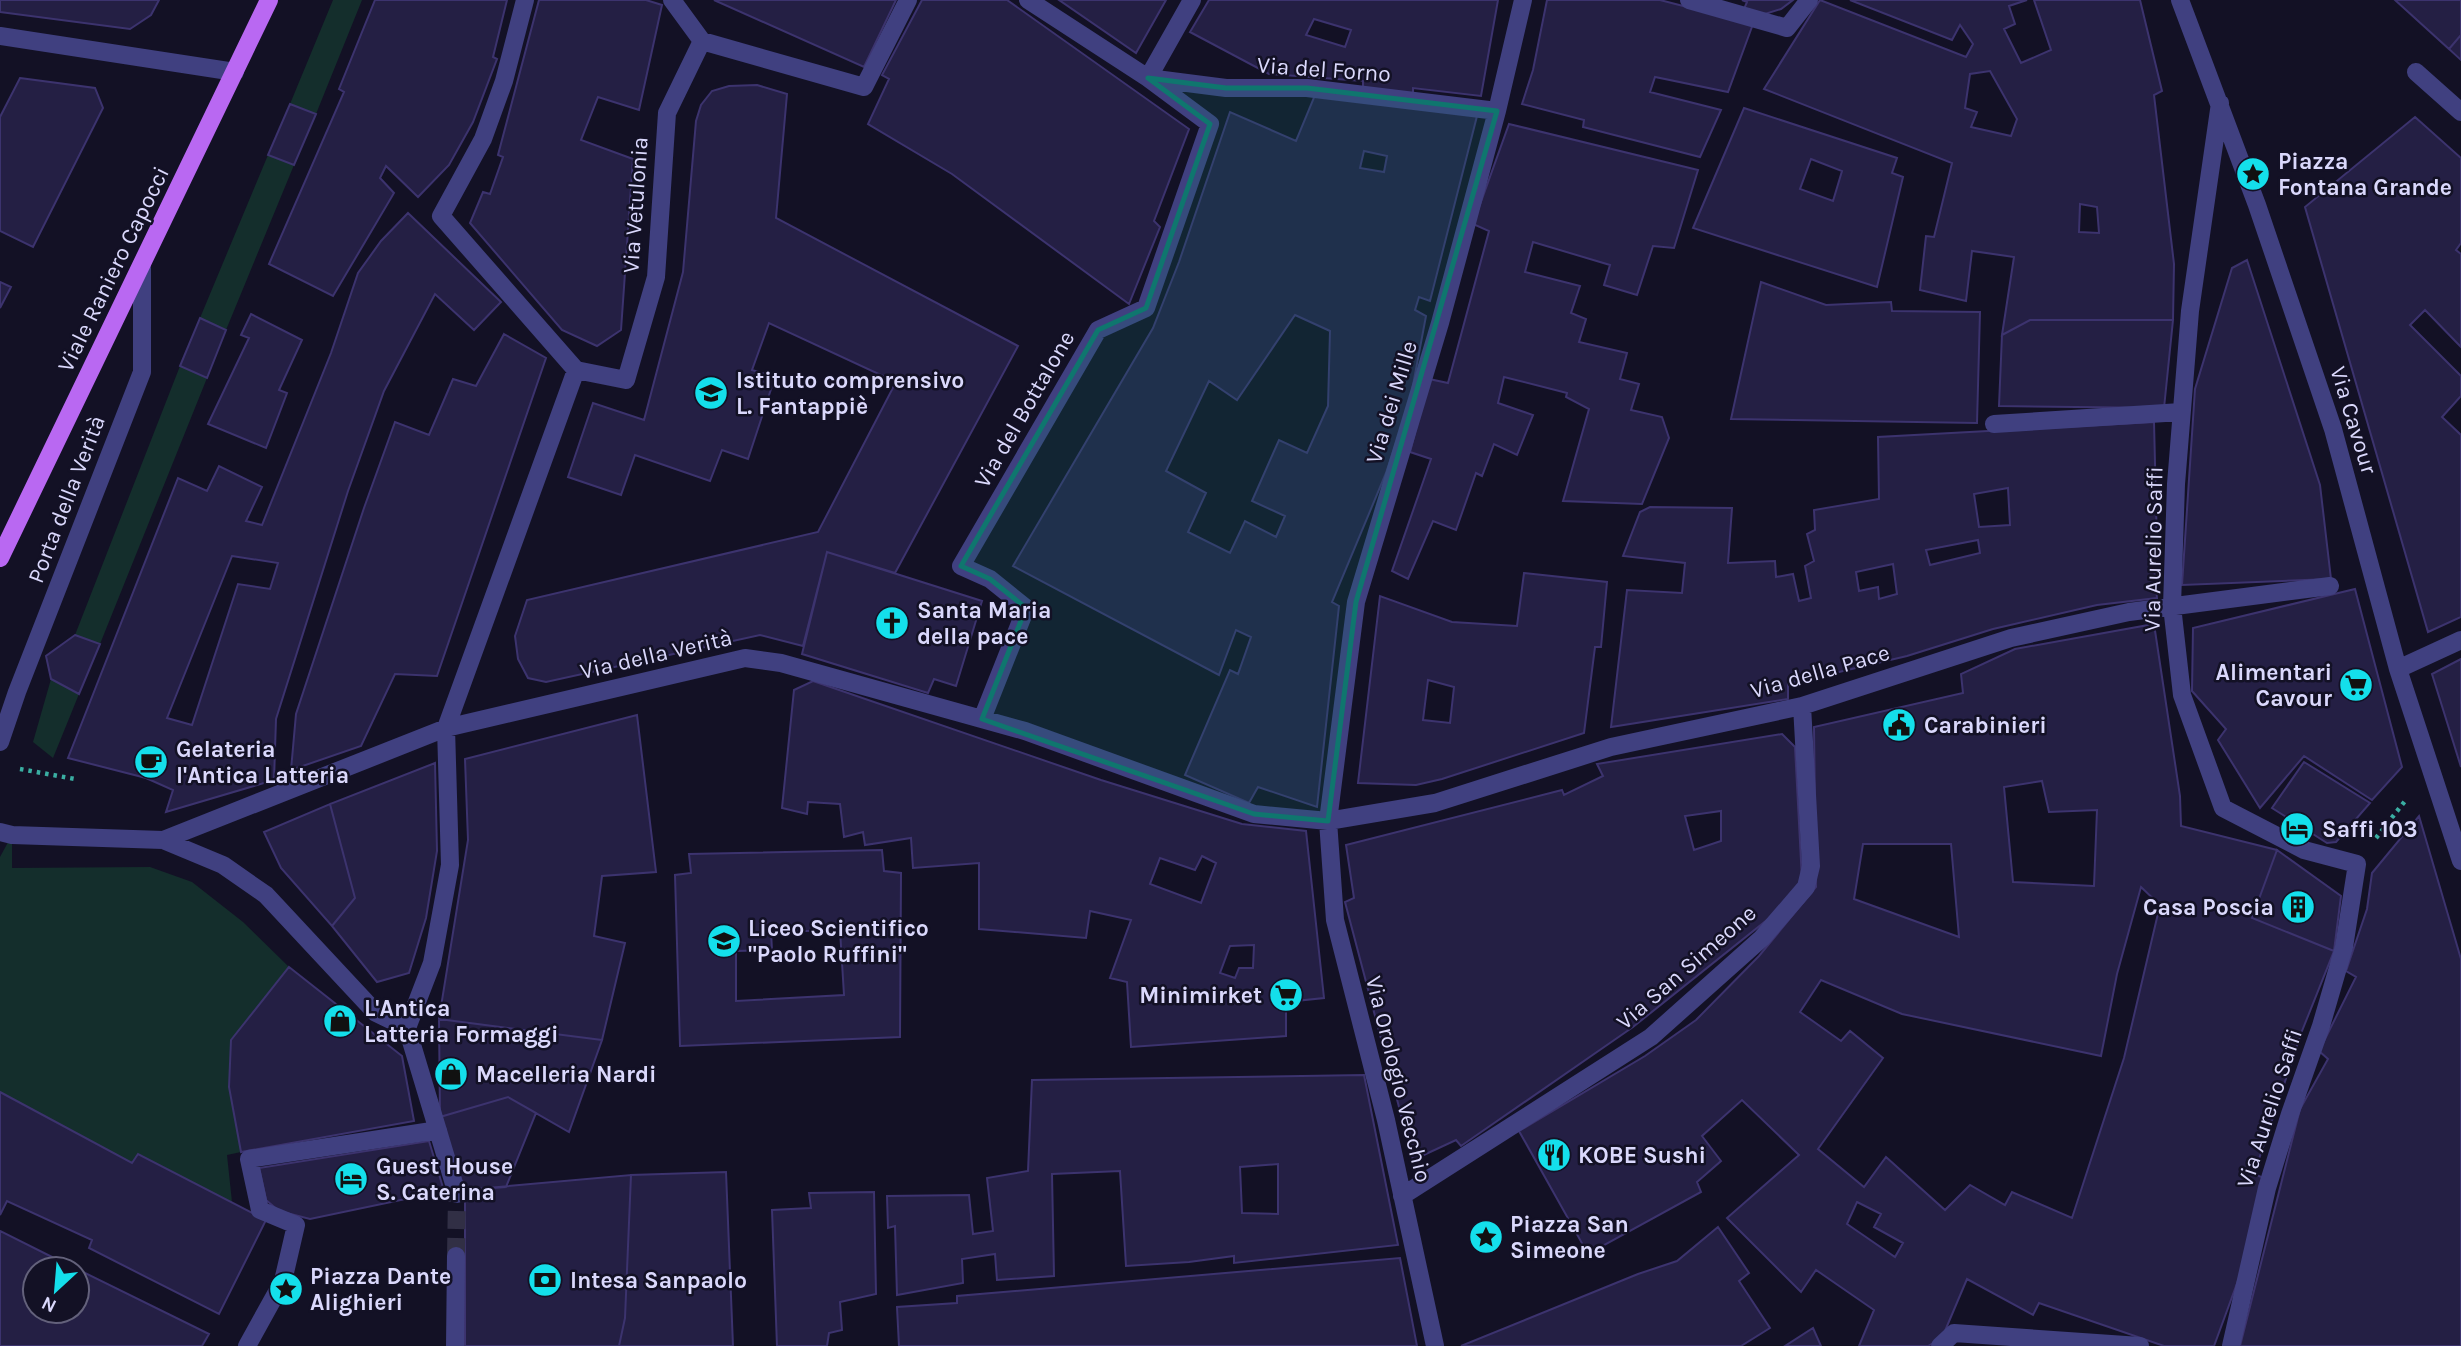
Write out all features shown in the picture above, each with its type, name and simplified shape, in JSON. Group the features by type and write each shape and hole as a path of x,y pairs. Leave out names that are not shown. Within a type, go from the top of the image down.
{"main road":[{"name":"Viale Raniero Capocci","path":"0,558 269,0"}],"street":[{"path":"457,1194 407,1028 432,963 450,865 446,728 576,370 441,216 483,139 504,81 525,0"},
{"path":"672,0 702,41 864,87 908,0"},
{"name":"Via del Bottalone","path":"982,719 1026,608 990,579 961,566 1098,330 1146,308 1210,124 1148,78 1028,0"},
{"path":"1148,78 1192,0"},
{"name":"Via dei Mille","path":"1328,821 1356,603 1440,323 1497,111 1523,0"},
{"path":"1689,0 1787,28 1809,0"},
{"name":"Via Cavour","path":"2180,0 2220,103 2333,429 2398,669 2461,861"},
{"path":"0,36 235,72"},
{"name":"Via Vetulonia","path":"576,370 626,380 656,277 667,113 702,41"},
{"path":"2416,72 2461,111"},
{"name":"Via del Forno","path":"1148,78 1226,88 1307,88 1497,111"},
{"name":"Via Aurelio Saffi","path":"2220,103 2190,312 2181,412 2172,606 2182,695 2223,808 2304,850 2357,864 2344,947 2321,1026 2267,1188 2231,1346"},
{"name":"Porta della Verità","path":"0,742 142,372 142,268"},
{"path":"1994,424 2181,412"},
{"name":"Via della Pace","path":"1328,821 1435,803 1611,747 1802,706 2011,638 2129,612 2330,586"},
{"path":"2398,669 2461,640"},
{"name":"Via della Verità","path":"163,840 446,728 745,658 781,663 1025,731 1254,814 1328,821"},
{"name":"Via San Simeone","path":"1402,1196 1651,1037 1762,938 1806,887 1811,866 1802,706"},
{"name":"Via Orologio Vecchio","path":"1328,821 1335,920 1386,1120 1435,1346"},
{"path":"0,832 34,836 163,840 223,865 266,895 376,1013 407,1028"},
{"path":"247,1346 283,1281 296,1226 260,1210 249,1159 438,1130"},
{"path":"455,1346 456,1256"},
{"path":"1940,1346 1954,1332 2140,1346"}],"path":[{"path":"16,768 75,779"},
{"path":"2357,864 2430,769"}],"highlighted area":[{"path":"1148,78 1226,88 1307,88 1497,111 1356,602 1328,821 1254,814 982,719 1026,608 990,579 961,566 1098,330 1146,308 1210,124"}],"green space":[{"path":"333,0 362,0 316,114 290,104"},
{"path":"268,155 294,165 226,330 200,318"},
{"path":"180,366 207,378 100,644 75,635"},
{"path":"51,679 79,694 53,758 33,742"},
{"path":"12,835 12,868 150,867 192,882 243,922 289,967 231,1040 229,1087 241,1152 227,1155 232,1202 138,1155 132,1163 0,1092 0,857"}],"building":[{"path":"0,0 159,0 151,15 130,29 0,12"},
{"path":"375,0 507,0 493,57 497,59 473,122 449,165 418,197 386,166 380,178 394,193 333,296 269,264 344,92 339,89"},
{"path":"539,0 646,0 662,5 639,110 598,97 581,140 633,159 621,330 597,346 562,330 470,223 483,192 490,194 503,157 498,155"},
{"path":"714,0 896,0 864,67"},
{"path":"922,0 1007,0 1189,129 1154,221 1160,227 1129,304 952,174 868,124 889,79 882,75"},
{"path":"1059,0 1166,0 1136,53"},
{"path":"1209,0 1498,0 1481,96 1413,88 1413,95 1363,88 1363,81 1269,74 1190,32","holes":["1314,19 1351,30 1345,47 1306,35"]},
{"path":"1547,0 1660,0 1753,24 1728,92 1655,77 1650,92 1721,110 1700,157 1583,127 1584,120 1522,104 1533,70"},
{"path":"1742,0 1793,0 1781,9 1765,14 1744,9 1747,2"},
{"path":"1820,0 1966,57 1973,44 1960,25 1952,40 1850,0 2027,0 2009,6 2015,24 2004,29 2021,63 2051,50 2034,0 2140,0 2162,91 2154,95 2174,264 2173,320 2030,320 2002,335 2014,257 1972,251 1966,301 1920,290 1926,236 1934,237 1952,163 1764,89","holes":["1990,71 2017,119 2011,136 1971,127 1977,112 1965,108 1970,74","2080,204 2097,207 2099,233 2079,232"]},
{"path":"2395,0 2461,0 2461,35 2449,49"},
{"path":"2461,35 2461,60 2449,49"},
{"path":"20,78 95,88 103,108 33,247 0,231 0,117"},
{"name":"Istituto comprensivo L. Fantappiè","path":"757,85 787,94 776,218 1018,346 895,573 827,552 803,646 760,635 546,682 528,678 518,659 515,636 527,600 818,532 896,382 769,323 752,370 775,377 748,459 722,450 710,481 635,455 621,495 568,477 593,403 644,420 683,272 696,121 701,105 712,91 729,86"},
{"path":"1315,95 1477,116 1430,301 1419,297 1415,310 1426,316 1410,401 1386,473 1332,602 1339,606 1317,807 1258,787 1249,803 1185,775 1230,670 1238,674 1251,637 1236,630 1219,675 1013,566 1153,328 1179,262 1230,112 1296,141","holes":["1364,151 1387,156 1384,172 1360,168","1295,315 1330,331 1328,406 1307,453 1279,440 1252,501 1285,516 1276,537 1245,521 1230,553 1188,532 1206,493 1166,471 1209,381 1237,400"]},
{"path":"290,104 316,114 294,165 268,155"},
{"path":"1744,108 1897,158 1892,173 1903,177 1877,287 1693,228","holes":["1811,159 1842,171 1833,201 1800,189"]},
{"path":"2415,117 2461,158 2461,243 2456,250 2461,254 2461,347 2425,310 2410,325 2461,376 2461,396 2442,417 2461,435 2461,617 2428,632 2305,207"},
{"path":"1509,124 1698,170 1674,248 1653,246 1637,295 1604,285 1610,265 1533,242 1525,272 1580,286 1571,313 1586,319 1579,342 1627,353 1620,379 1639,384 1631,410 1662,417 1669,438 1642,504 1563,501 1589,409 1566,397 1567,393 1504,377 1498,403 1533,415 1517,455 1494,444 1482,476 1476,473 1456,530 1433,521 1408,579 1392,571 1431,459 1410,452 1429,379 1448,383 1489,231 1473,224"},
{"path":"408,213 501,302 474,330 435,294 384,391 348,491 276,719 274,780 166,812 173,790 146,778 68,758 178,478 207,491 219,466 262,487 246,521 262,525 331,353 358,273 381,241","holes":["232,556 278,563 270,589 238,584 192,725 167,718"]},
{"path":"2247,260 2320,485 2331,579 2182,585 2195,389 2232,268"},
{"path":"0,282 11,287 0,308"},
{"path":"1761,282 1826,305 1891,302 1892,311 1980,312 1977,423 1731,419"},
{"path":"251,314 302,340 279,390 287,393 266,448 208,424 249,338 241,335"},
{"path":"200,318 226,330 207,378 180,366"},
{"path":"2030,320 2173,320 2164,408 1999,406 2002,335"},
{"path":"504,334 546,358 437,676 395,674 361,746 291,770 296,714 395,422 429,435 453,379 476,386"},
{"path":"2154,422 2157,546 2152,547 2157,598 2097,605 1993,629 1907,656 1788,684 1788,699 1611,727 1627,590 1682,593 1685,563 1623,556 1640,512 1650,507 1732,508 1728,563 1775,561 1776,577 1793,574 1799,601 1811,598 1805,566 1814,561 1807,534 1815,530 1814,510 1879,499 1878,437","holes":["2008,488 2010,525 1979,527 1974,494","1978,540 1980,553 1930,565 1926,550","1893,564 1897,594 1879,599 1878,587 1859,591 1856,572"]},
{"name":"Santa Maria della pace","path":"827,552 982,601 956,686 934,679 928,693 802,654"},
{"path":"1524,573 1607,582 1601,647 1595,647 1584,733 1416,785 1358,783 1380,596 1452,622 1517,626","holes":["1428,680 1454,687 1450,723 1423,720"]},
{"path":"2355,589 2402,767 2372,800 2304,756 2260,808 2218,740 2226,729 2192,691 2193,628"},
{"path":"2154,624 2180,796 2181,826 2277,850 2252,918 2334,951 2302,1031 2254,1174 2264,1178 2246,1259 2214,1346 2164,1346 2039,1303 2033,1315 1967,1279 1942,1338 1928,1346 1859,1346 1874,1310 1816,1270 1801,1292 1727,1218 1799,1155 1742,1100 1702,1136 1721,1161 1697,1182 1701,1192 1588,1254 1519,1131 1645,1056 1696,1020 1759,956 1816,887 1814,727 1963,693 1961,674 2015,649","holes":["2042,781 2049,812 2097,810 2094,886 2013,882 2004,787","1863,844 1951,844 1959,937 1854,899","2141,887 2160,905 2124,1058 2072,1218 2012,1192 2005,1205 1970,1185 1945,1210 1886,1157 1864,1187 1818,1149 1883,1058 1850,1031 1841,1041 1800,1012 1821,980 1902,1014 2101,1056 2117,974","1857,1202 1881,1214 1874,1227 1903,1243 1895,1257 1847,1224"]},
{"path":"75,635 100,644 79,694 51,679 46,656"},
{"path":"2461,659 2461,767 2432,674"},
{"path":"813,681 1101,780 1242,824 1306,831 1324,998 1286,1002 1286,1036 1131,1047 1127,982 1110,978 1131,920 1090,911 1086,938 979,929 979,863 913,868 911,838 865,845 863,832 844,837 840,804 808,802 807,814 782,808 794,690","holes":["1202,856 1216,863 1201,903 1150,884 1160,858 1195,870","1254,945 1253,968 1239,968 1235,978 1220,973 1230,946"]},
{"path":"637,715 656,872 602,876 594,936 625,943 602,1040 439,1019 468,840 465,759"},
{"path":"1782,734 1795,747 1802,880 1782,908 1633,1027 1461,1146 1456,1140 1413,1160 1345,902 1354,898 1346,845 1562,790 1564,795 1603,776 1597,764","holes":["1721,811 1721,841 1694,850 1685,816"]},
{"path":"2304,762 2370,803 2336,842 2327,843 2272,808"},
{"path":"435,763 437,851 426,918 409,973 377,982 332,926 355,898 330,804"},
{"path":"330,804 355,898 332,926 281,868 264,832"},
{"path":"2419,816 2461,959 2461,1346 2240,1346 2300,1109 2328,1059 2319,1051 2356,977 2346,971 2367,909 2372,873"},
{"name":"Liceo Scientifico \"Paolo Ruffini\"","path":"882,850 884,871 901,873 900,1037 680,1046 675,875 691,873 689,854","holes":["840,930 844,995 736,1001 736,951 772,950 771,932"]},
{"name":"Casa Poscia","path":"2277,850 2341,896 2334,951 2252,918"},
{"path":"289,967 402,1056 414,1121 241,1152 229,1087 231,1040"},
{"path":"439,1019 602,1040 569,1132 508,1097 440,1117"},
{"path":"1364,1075 1398,1245 1234,1263 1234,1256 1126,1266 1120,1171 1052,1174 1054,1276 997,1280 995,1254 962,1259 963,1283 897,1295 895,1226 888,1228 887,1196 969,1195 973,1234 993,1231 987,1178 1028,1171 1032,1080","holes":["1278,1164 1278,1214 1242,1213 1240,1167"]},
{"path":"0,1092 132,1163 138,1154 266,1220 219,1314 89,1248 92,1240 7,1201 0,1215"},
{"path":"508,1097 536,1113 506,1187 465,1190 440,1117"},
{"name":"Guest House S. Caterina","path":"429,1141 444,1191 310,1219 279,1211 266,1200 259,1168"},
{"path":"726,1172 733,1346 619,1346 625,1318 631,1175"},
{"name":"Intesa Sanpaolo","path":"631,1175 625,1318 619,1346 465,1346 465,1190"},
{"path":"874,1192 876,1294 840,1302 842,1330 829,1333 827,1346 777,1346 772,1210 811,1208 809,1193"},
{"path":"1718,1227 1749,1273 1739,1281 1770,1328 1741,1346 1461,1346 1638,1274 1677,1261"},
{"path":"0,1231 48,1255 21,1255 21,1325 91,1325 91,1276 209,1334 202,1346 0,1346"},
{"path":"1400,1258 1417,1346 899,1346 897,1307 957,1303 957,1296"},
{"path":"1813,1328 1821,1346 1785,1346"}],"tunnel":[{"path":"456,1256 457,1194"}],"place":[{"name":"Piazza Fontana Grande","path":"2253,174"},
{"name":"Istituto comprensivo L. Fantappiè","path":"711,393"},
{"name":"Santa Maria della pace","path":"892,623"},
{"name":"Alimentari Cavour","path":"2356,685"},
{"name":"Carabinieri","path":"1899,725"},
{"name":"Gelateria l'Antica Latteria","path":"151,762"},
{"name":"Saffi 103","path":"2297,829"},
{"name":"Casa Poscia","path":"2298,907"},
{"name":"Liceo Scientifico \"Paolo Ruffini\"","path":"724,941"},
{"name":"Minimirket","path":"1286,995"},
{"name":"L'Antica Latteria Formaggi","path":"340,1021"},
{"name":"Macelleria Nardi","path":"451,1074"},
{"name":"KOBE Sushi","path":"1554,1155"},
{"name":"Guest House S. Caterina","path":"351,1179"},
{"name":"Piazza San Simeone","path":"1486,1237"},
{"name":"Intesa Sanpaolo","path":"545,1280"},
{"name":"Piazza Dante Alighieri","path":"286,1289"}]}
